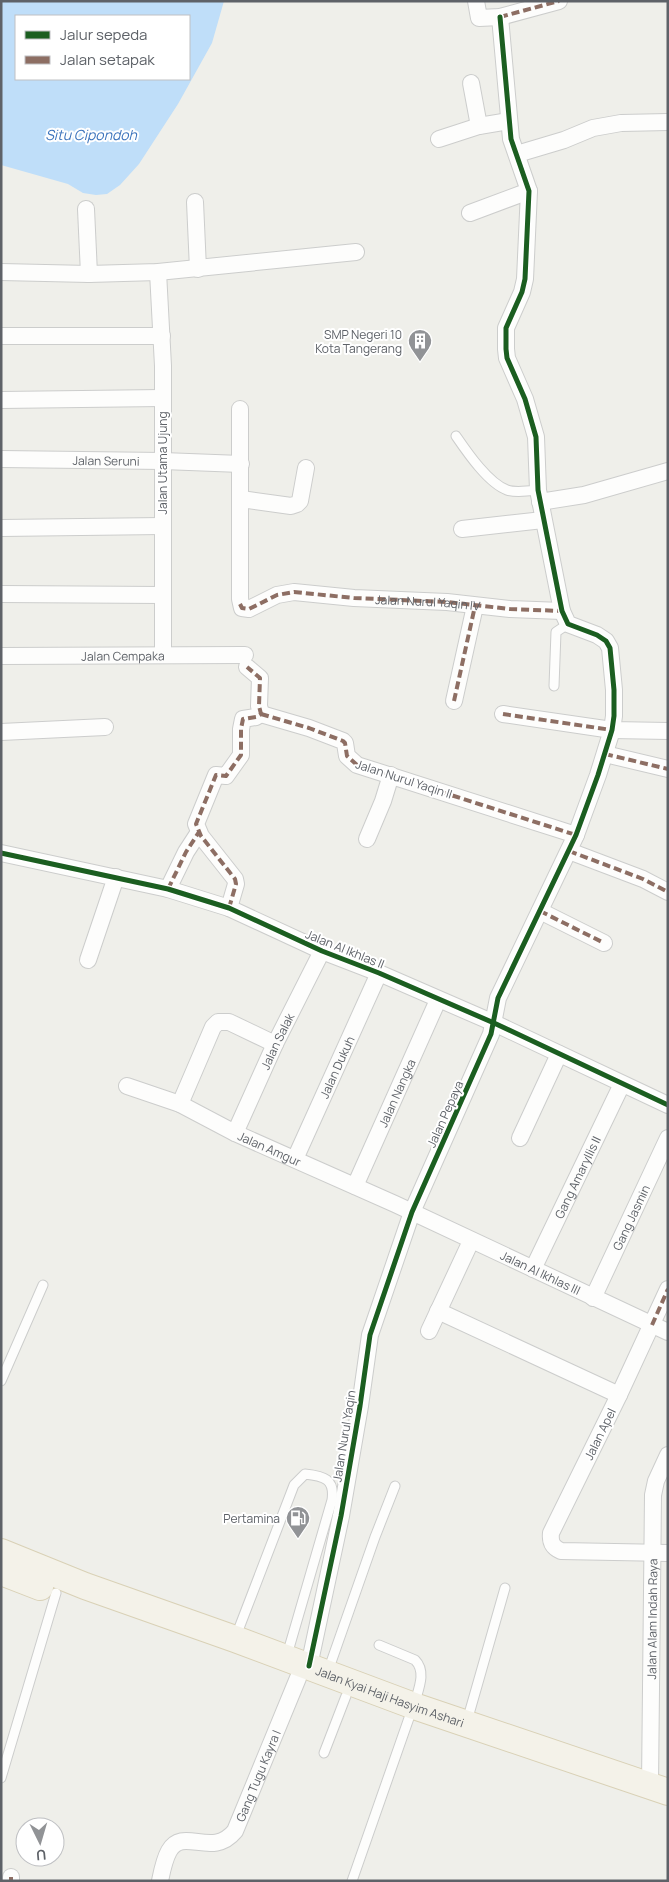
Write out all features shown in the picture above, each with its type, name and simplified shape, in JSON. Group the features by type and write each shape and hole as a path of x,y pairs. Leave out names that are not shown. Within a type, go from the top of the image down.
{"main road":[{"name":"Jalan Kyai Haji Hasyim Ashari","path":"1,1552 232,1647"},
{"name":"Jalan Kyai Haji Hasyim Ashari","path":"1,1572 56,1593 305,1669 412,1712 659,1796"},
{"name":"Jalan Kyai Haji Hasyim Ashari","path":"305,1669 346,1696 467,1724 659,1796"}],"street":[{"path":"476,1 479,18 500,17 559,1"},
{"path":"500,17 508,121 511,139 518,154 529,191 525,279 522,292 508,320 505,338 507,358 525,399 536,437 539,496 565,618"},
{"path":"471,83 479,126"},
{"path":"439,139 479,126 508,121"},
{"path":"518,154 564,140 593,128 621,123 668,122"},
{"path":"470,213 529,191"},
{"path":"195,202 198,269"},
{"path":"86,209 89,274"},
{"path":"1,272 89,274 158,272 356,252"},
{"name":"Jalan Utama Ujung","path":"158,272 162,336 163,654"},
{"path":"1,336 162,336"},
{"path":"1,400 162,398"},
{"path":"240,409 241,499 291,506 297,504 300,501 306,468"},
{"name":"Jalan Seruni","path":"1,459 163,460 241,464"},
{"path":"539,496 584,495 668,471"},
{"name":"Jalan Nurul Yaqin IV","path":"241,499 240,599 242,608 249,610 277,595 294,592 354,598 447,602 565,618 606,640 610,648 614,690 612,730 605,754 569,833"},
{"path":"462,529 543,520"},
{"path":"1,528 162,526"},
{"path":"1,594 162,595"},
{"path":"454,702 475,606"},
{"name":"Jalan Cempaka","path":"1,656 163,654 246,661 260,678 259,706 261,714"},
{"path":"228,908 236,884 235,879 233,874 204,842 196,824 216,775 226,776 241,755 243,719 256,717 261,714"},
{"name":"Jalan Nurul Yaqin II","path":"261,714 309,728 343,741 347,756 357,765 569,833"},
{"path":"503,714 612,730 668,731"},
{"path":"1,732 105,728"},
{"path":"605,754 668,768"},
{"path":"367,838 384,800 391,775"},
{"path":"168,889 186,852 199,832"},
{"name":"Jalan Pepaya","path":"412,1212 491,1034 498,998 569,851 569,833"},
{"path":"569,851 643,879 668,892"},
{"name":"Jalan Al Ikhlas II","path":"2,855 168,889 228,908 322,951 379,973 494,1023 668,1105"},
{"path":"88,960 116,877"},
{"path":"540,911 604,943"},
{"name":"Jalan Salak","path":"235,1133 322,951"},
{"name":"Jalan Dukuh","path":"295,1159 379,973"},
{"name":"Jalan Nangka","path":"355,1186 438,1000"},
{"path":"180,1104 213,1027 218,1022 224,1020 276,1044"},
{"path":"520,1138 559,1054"},
{"name":"Gang Amaryllis II","path":"533,1269 622,1084"},
{"name":"Jalan Amgur","path":"127,1086 180,1104 235,1133 412,1212"},
{"name":"Gang Jasmin","path":"593,1298 668,1138"},
{"name":"Jalan Al Ikhlas III","path":"412,1212 668,1332"},
{"name":"Jalan Nurul Yaqin","path":"305,1669 341,1516 370,1335 412,1212"},
{"path":"429,1331 471,1241"},
{"name":"Jalan Apel","path":"660,1552 561,1551 552,1544 551,1533 619,1395 668,1289"},
{"path":"438,1311 619,1395"},
{"name":"Jalan Alam Indah Raya","path":"659,1796 660,1552 653,1495 656,1481 668,1455"},
{"name":"Gang Tugu Kayra I","path":"160,1881 169,1850 176,1843 185,1841 219,1843 230,1837 235,1831 305,1669"}],"lane":[{"path":"456,436 492,480 507,490 539,496"},
{"path":"554,686 556,632 565,618"},
{"path":"1,1381 43,1285"},
{"path":"232,1647 294,1485 305,1474 324,1479 330,1482 332,1486 332,1500 305,1669"},
{"path":"305,1669 375,1537 395,1486"},
{"path":"467,1724 505,1588"},
{"path":"1,1778 56,1593"},
{"path":"352,1881 412,1712 421,1676 420,1664 415,1660 379,1645"},
{"path":"324,1753 346,1696"}],"water":[{"name":"Situ Cipondoh","path":"1,1 224,1 212,43 178,104 139,164 120,185 107,194 83,193 68,184 1,165"}],"marked path":[{"path":"500,17 559,1"},
{"path":"240,604 242,608 249,609 277,595 294,592 354,598 447,602 510,609 562,611"},
{"path":"454,701 475,606"},
{"path":"229,908 236,884 235,879 201,836 196,824 216,775 226,776 241,755 243,719 256,717 261,714 259,706 260,678 247,667"},
{"path":"261,714 309,728 343,741 347,756 357,765 576,835"},
{"path":"503,714 612,730"},
{"path":"605,754 668,769"},
{"path":"168,889 186,852 199,832"},
{"path":"569,851 643,879 668,892"},
{"path":"540,911 604,943"},
{"path":"652,1325 668,1289"}],"cycle path":[{"path":"309,1666 341,1516 370,1335 412,1212 491,1034 498,998 576,835 598,775 612,730 614,716 614,690 610,648 606,641 597,635 568,624 562,611 538,490 536,437 525,399 507,358 506,328 522,292 525,279 529,191 511,139 500,17"},
{"path":"1,853 168,889 229,908 322,951 379,973 494,1023 668,1105"}],"place":[{"name":"SMP Negeri 10 Kota Tangerang","path":"420,362"},
{"name":"Pertamina","path":"298,1539"}]}
